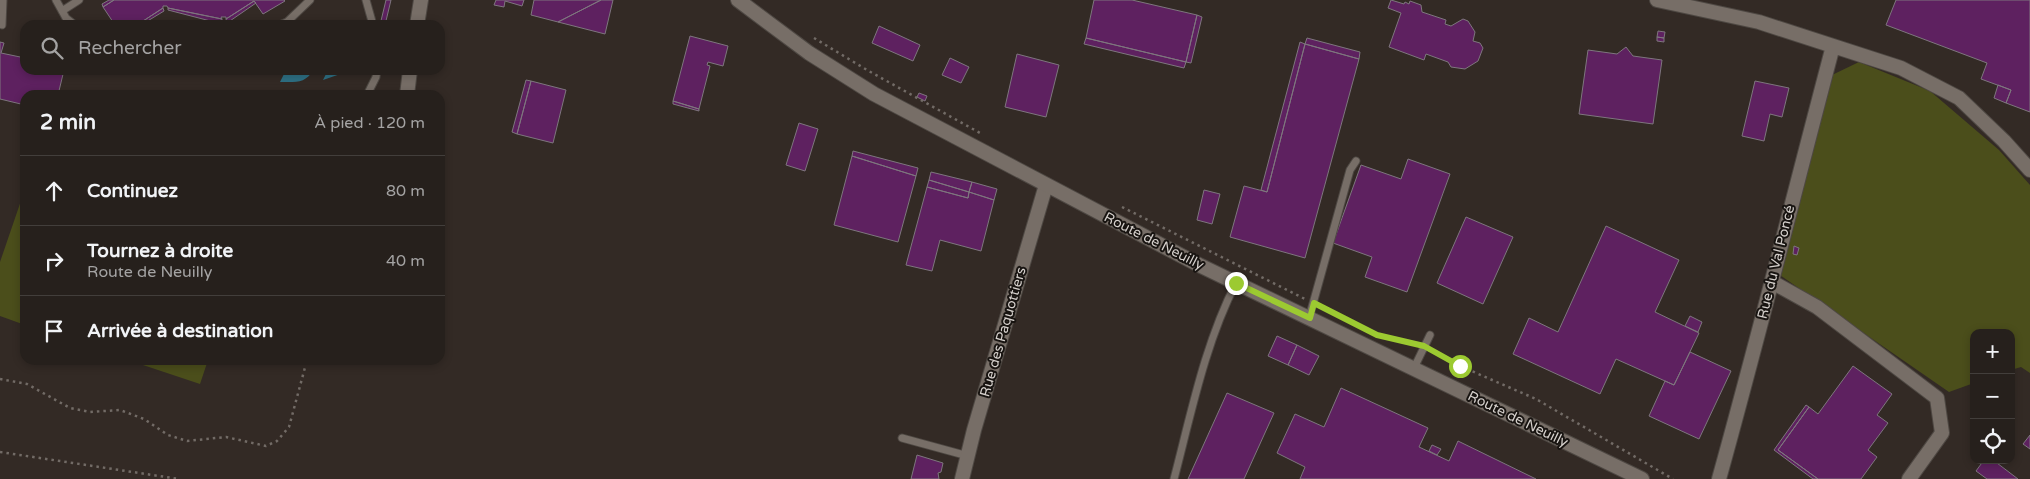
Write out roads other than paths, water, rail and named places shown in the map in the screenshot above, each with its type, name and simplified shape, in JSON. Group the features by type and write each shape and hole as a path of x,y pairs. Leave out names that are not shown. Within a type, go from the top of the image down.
{"street":[{"path":"417,20 421,0"},
{"name":"Route de Neuilly","path":"738,0 809,53 874,94 1236,283 1642,479"},
{"path":"1657,0 1759,22 1901,68 1959,98 2004,141 2030,170"},
{"name":"Rue du Val Poncé","path":"1719,479 1833,46"},
{"path":"408,90 409,75"},
{"name":"Rue des Paquottiers","path":"962,479 1046,185"},
{"path":"1772,282 1817,307 1937,398 1942,433 1908,479"}],"lane":[{"path":"2,25 3,0"},
{"path":"56,0 69,20"},
{"path":"62,11 79,0"},
{"path":"289,20 310,0"},
{"path":"366,0 371,20"},
{"path":"370,90 376,75"},
{"path":"1310,318 1350,170 1356,161"},
{"path":"1174,479 1203,369 1228,299 1236,283"},
{"path":"1414,368 1430,335"},
{"path":"902,438 968,456"}],"water":[{"path":"284,75 310,75 299,81 280,82"},
{"path":"326,75 338,75 323,80"}]}
